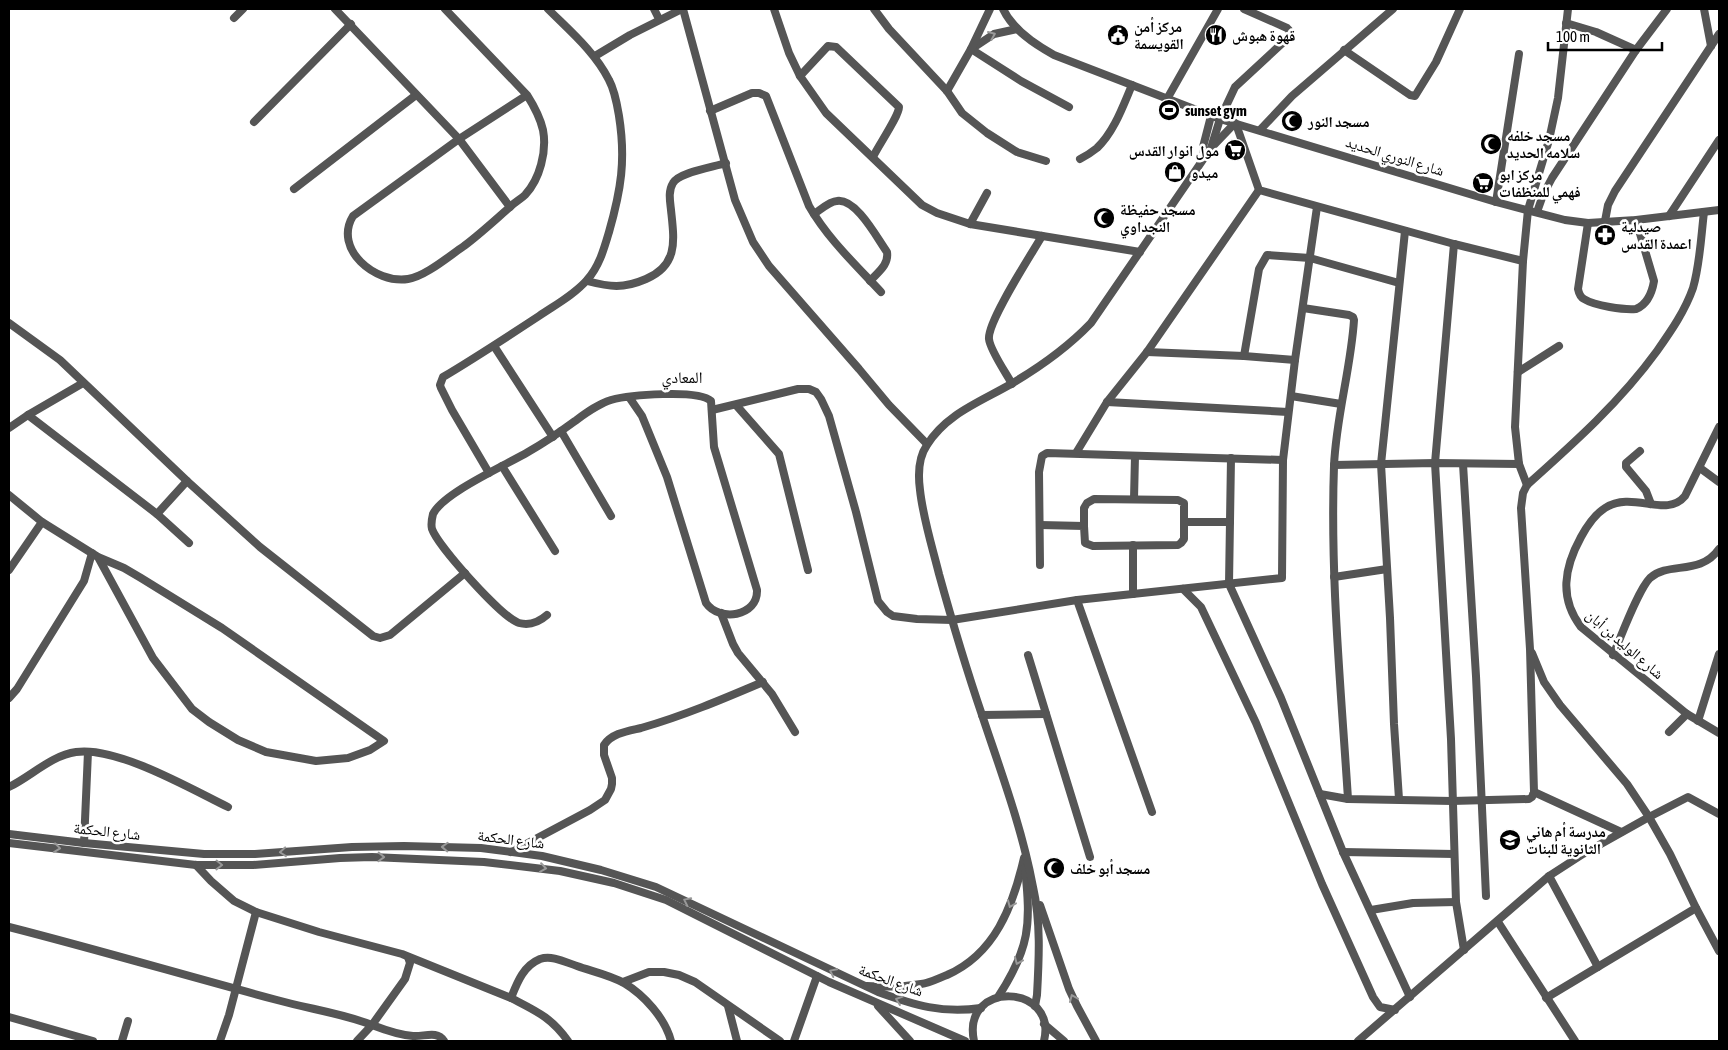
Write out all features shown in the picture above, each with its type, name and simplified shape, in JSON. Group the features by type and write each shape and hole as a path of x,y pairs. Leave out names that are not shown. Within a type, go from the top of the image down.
{"street":[{"path":"234,18 243,9"},
{"path":"335,9 459,139 510,207"},
{"path":"445,9 527,95 540,119 543,132 539,170 525,195 486,229 424,273 408,279 389,277 375,272 358,260 350,247 347,234 348,224 353,216 459,139 527,95"},
{"path":"489,473 452,410 440,385 443,377 494,346 576,291 586,281 594,272 606,241 620,192 623,166 622,133 616,97 609,80 595,56 548,9"},
{"path":"654,9 659,19"},
{"path":"595,56 659,19 683,9 735,200 759,253 768,266 859,368 889,405 927,444"},
{"path":"774,9 786,45 800,76 826,113 922,205 937,214 970,224 1140,252"},
{"path":"874,9 889,29 947,91 962,113 987,133 1017,152 1046,161"},
{"path":"947,91 971,49 990,9"},
{"name":"شارع النوري الحديد","path":"1003,9 1016,29 1054,55 1220,119 1496,202 1566,220 1588,222 1636,220 1719,210"},
{"path":"1167,99 1218,9"},
{"path":"1211,148 1220,119 1235,87 1290,36 1287,28 1244,9"},
{"path":"1260,130 1292,96 1393,9"},
{"path":"1344,50 1410,95 1415,96 1436,62 1460,9"},
{"path":"1527,485 1519,464 1515,427 1523,262 1528,210 1558,98 1568,9"},
{"path":"1537,212 1552,178 1636,50 1667,9"},
{"path":"1704,9 1711,46"},
{"path":"1566,23 1596,32 1636,50"},
{"path":"254,122 350,24"},
{"path":"971,49 985,38 1016,29"},
{"path":"1605,220 1608,205 1615,191 1719,34"},
{"path":"800,76 828,46 836,47 898,107 898,114 873,157"},
{"path":"971,49 1021,81 1069,107"},
{"path":"1496,202 1519,54"},
{"path":"1080,159 1097,148 1104,139 1120,112 1132,85"},
{"path":"710,111 752,93 766,96 809,206 837,246 881,292"},
{"path":"294,189 416,95"},
{"path":"1204,157 1203,147 1211,116"},
{"path":"1035,1006 1039,942 1038,915 1033,885 1010,799 952,620 926,522 920,491 920,464 923,452 936,432 952,417 1012,384 1054,357 1078,337 1091,323 1204,157 1236,123 1259,190"},
{"path":"1669,216 1719,140"},
{"path":"586,281 608,287 624,287 657,274 669,259 674,244 670,201 670,190 673,183 677,178 726,164"},
{"path":"1259,190 1523,262"},
{"path":"1076,453 1107,402 1146,352 1259,190"},
{"path":"970,224 987,193"},
{"path":"814,214 836,200 848,202 856,208 887,252 888,259 870,281"},
{"path":"712,410 798,389 809,389 816,392 824,403 835,434 875,588 882,607 893,616 952,620 1077,600 1282,578 1283,460 1317,207"},
{"path":"1320,794 1348,799 1481,800 1529,799 1532,797 1534,792 1530,649 1521,508 1523,493 1527,485 1609,409 1645,368 1675,326 1693,288 1704,212"},
{"path":"1588,222 1578,289 1579,294 1590,302 1615,308 1636,309 1648,300 1654,281 1636,220"},
{"path":"1399,799 1381,464 1405,231"},
{"path":"1012,384 989,340 990,332 996,315 1042,236"},
{"path":"1454,244 1435,463 1450,739 1456,902 1464,950"},
{"path":"1244,356 1259,269 1267,255 1310,258 1399,283"},
{"path":"1303,308 1349,315 1353,317 1354,324 1341,404 1334,465 1334,577 1348,799"},
{"path":"9,322 60,360 187,481 260,547 373,636 380,638 390,635 465,573"},
{"path":"494,346 553,437"},
{"path":"1518,372 1559,346"},
{"path":"1146,352 1295,360"},
{"path":"9,428 28,414 83,383"},
{"path":"547,615 535,623 520,623 506,616 465,573 432,529 432,518 440,504 465,486 553,437 603,403 629,397 679,394 696,395 710,400 712,404 714,447 757,590 757,597 746,611 734,614 715,612 706,603 667,477 642,416 629,397"},
{"path":"1291,396 1341,404"},
{"path":"1107,402 1288,412"},
{"path":"736,405 779,454 808,570"},
{"path":"28,414 157,514 190,543"},
{"name":"شارع الوليد بن أبان","path":"1719,427 1685,496 1678,503 1666,506 1624,501 1605,508 1595,515 1586,528 1578,542 1567,571 1568,599 1571,612 1581,627 1687,714 1719,734"},
{"path":"561,431 611,516"},
{"path":"1640,451 1626,463 1626,467 1646,491 1651,504"},
{"path":"1040,565 1039,472 1042,456 1053,452 1283,460"},
{"path":"1134,499 1135,456"},
{"path":"1231,458 1229,584 1282,698 1343,852 1410,997"},
{"path":"1462,464 1476,676 1486,896"},
{"path":"1334,465 1519,464"},
{"path":"502,466 555,551"},
{"path":"1700,468 1719,482"},
{"path":"157,514 187,481"},
{"path":"9,496 42,522 96,555 130,571 214,623 384,741 370,750 348,758 316,761 266,752 238,740 209,722 192,709 153,658 96,555"},
{"path":"1090,500 1182,501 1185,508 1185,522 1184,539 1181,543 1167,546 1090,546 1084,541 1084,508 1090,500"},
{"path":"9,570 42,522"},
{"path":"1185,522 1230,522"},
{"path":"1040,525 1084,526"},
{"path":"1133,545 1133,594"},
{"path":"1613,655 1631,614 1650,579 1658,573 1702,564 1719,549"},
{"path":"9,698 22,681 84,581 96,555"},
{"path":"1334,577 1387,569"},
{"path":"1184,589 1201,607 1248,706 1322,884 1373,997 1380,1007 1395,1010"},
{"path":"1077,600 1152,812"},
{"path":"721,613 733,644 763,682 795,732"},
{"path":"1530,649 1544,682 1560,705 1627,784 1649,816 1719,951"},
{"path":"1698,721 1719,654"},
{"path":"1028,655 1090,857"},
{"path":"510,852 590,810 605,800 612,784 604,755 604,745 612,737 667,721 718,702 763,682"},
{"path":"982,715 1046,714"},
{"path":"1669,732 1687,714"},
{"path":"9,788 64,756 76,752 88,752 110,755 128,761 228,807"},
{"path":"84,843 88,752"},
{"path":"1534,792 1621,832"},
{"path":"1358,1041 1549,876 1583,854 1649,816 1688,797 1719,814"},
{"name":"شارع الحكمة","path":"9,834 204,854 255,854 352,847 404,846 481,848 573,862 656,887 862,986 909,1003 950,1011 982,1008"},
{"name":"شارع الحكمة","path":"9,843 196,865 253,865 372,857 484,862 560,871 614,882 666,900 817,976 965,1041"},
{"path":"974,1041 973,1026 982,1008 998,997 1010,978 1019,960 1027,930 1028,897 1023,844"},
{"path":"1343,852 1454,854"},
{"path":"862,986 923,984 963,966 987,946 1001,926 1015,894 1024,858"},
{"path":"196,865 234,901 256,912 319,932 392,951 511,998 542,1014 557,1026 568,1041"},
{"path":"1549,876 1598,967"},
{"path":"1033,885 1069,989 1096,1041"},
{"path":"1371,910 1413,903 1456,902"},
{"path":"1546,998 1696,908"},
{"path":"220,1041 229,1015 256,912"},
{"path":"1498,922 1575,1041"},
{"path":"9,927 109,952 278,1001 338,1013 400,1034 418,1036 433,1034 441,1037 444,1041"},
{"path":"357,1041 372,1025 408,974 410,963 408,957"},
{"path":"511,998 516,984 526,968 540,959 554,958 623,982 644,999 661,1019 671,1041"},
{"path":"623,982 649,972 664,972 678,975 695,982 780,1041"},
{"path":"794,1041 817,976"},
{"path":"998,997 1018,996 1035,1006 1044,1024 1044,1041"},
{"path":"875,1003 910,1041"},
{"path":"728,1006 737,1041"},
{"path":"9,1017 92,1041"},
{"path":"122,1041 128,1021"},
{"path":"1044,1024 1064,1041"}],"place":[{"name":"مركز أمن القويسمة","path":"1118,35"},
{"name":"قهوة هبوش","path":"1216,35"},
{"name":"sunset gym","path":"1169,110"},
{"name":"مسجد النور","path":"1292,121"},
{"name":"مسجد خلفه سلامه الحديد","path":"1491,144"},
{"name":"مول انوار القدس","path":"1235,150"},
{"name":"ميدو","path":"1175,172"},
{"name":"مركز ابو فهمي للمنظفات","path":"1483,183"},
{"name":"مسجد حفيظة النجداوي","path":"1104,218"},
{"name":"صيدلية اعمدة القدس","path":"1605,235"},
{"name":"مدرسة أم هاني الثانوية للبنات","path":"1510,840"},
{"name":"مسجد أبو خلف","path":"1054,868"}],"district":[{"name":"المعادي","path":"682,377"}]}
